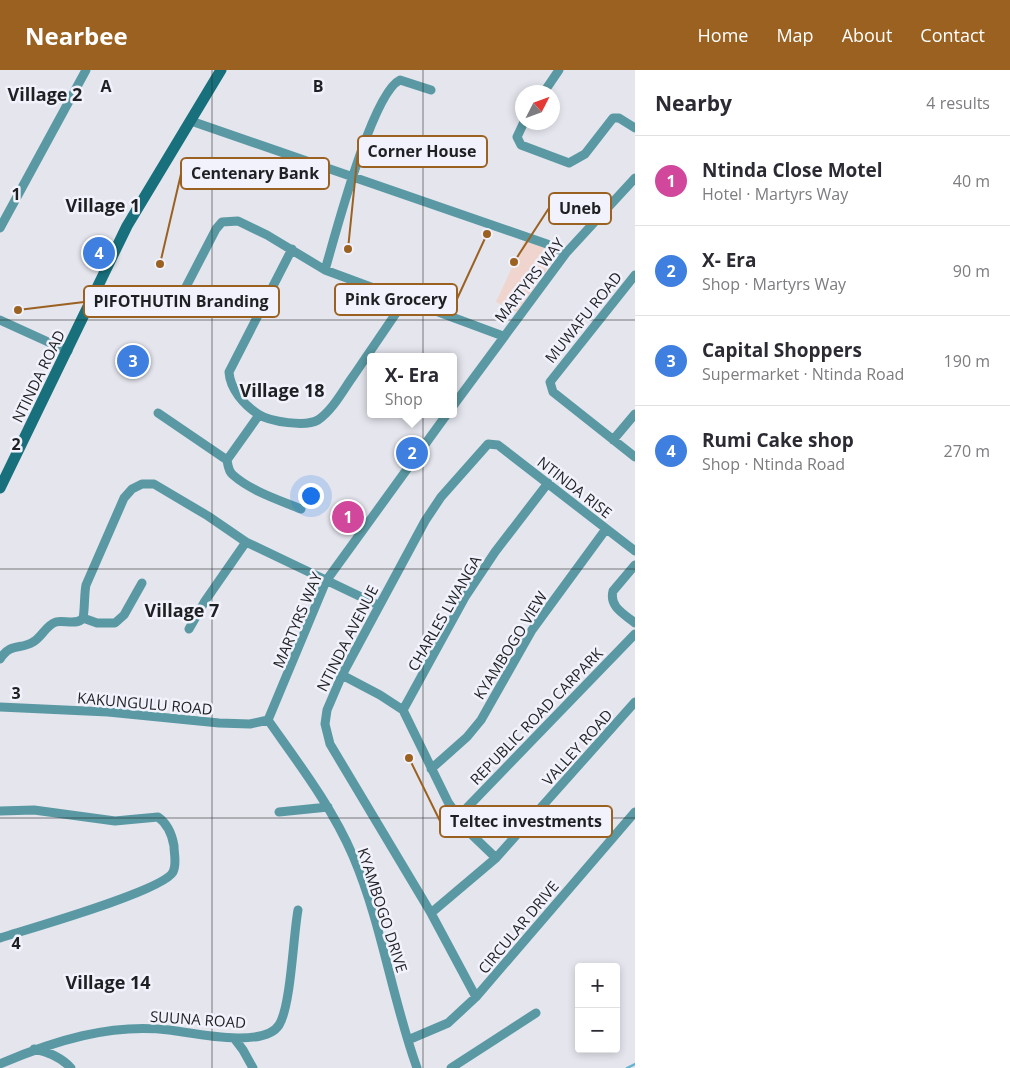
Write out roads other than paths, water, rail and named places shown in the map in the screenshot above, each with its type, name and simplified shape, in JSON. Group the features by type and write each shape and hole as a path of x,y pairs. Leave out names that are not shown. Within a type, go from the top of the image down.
{"main road":[{"name":"NTINDA ROAD","path":"0,488 128,226 221,70"}],"street":[{"path":"0,228 86,70"},
{"path":"549,85 559,70"},
{"path":"326,270 352,175 384,99 394,83 400,80 431,90"},
{"path":"520,130 517,136 521,145 569,163 585,154 613,118 620,118 635,128"},
{"path":"190,121 352,175 546,244 566,253"},
{"name":"MARTYRS WAY","path":"457,400 566,253 635,178"},
{"path":"175,308 216,228 222,222 238,221 292,249 326,270 503,336"},
{"path":"292,249 229,372 230,384 259,414 279,422 309,423 318,420 333,405 367,356"},
{"name":"MUWAFU ROAD","path":"613,440 553,392 550,382 635,275"},
{"path":"369,353 406,300"},
{"path":"0,320 68,351"},
{"path":"158,413 227,460 232,474 266,494 301,509"},
{"path":"227,460 259,414"},
{"path":"635,414 613,440 635,457"},
{"name":"MARTYRS WAY","path":"268,720 326,581 444,418"},
{"name":"NTINDA AVENUE","path":"476,997 431,913 396,858 327,735 325,724 327,710 342,675 378,605 425,521 441,497 485,446 490,443 498,445"},
{"name":"NTINDA RISE","path":"498,445 635,551"},
{"name":"CHARLES LWANGA","path":"403,710 465,597 495,552 548,483"},
{"path":"0,659 13,647 34,642 52,624 80,621 83,618 85,613 83,596 86,585 118,509 132,489 142,484 154,484 208,516 246,542 378,605"},
{"name":"KYAMBOGO VIEW","path":"431,769 467,738 481,720 532,630 606,529"},
{"path":"189,629 246,542"},
{"path":"635,565 613,591 612,596 618,609 635,623"},
{"path":"83,618 97,623 115,624 124,615 142,583"},
{"name":"REPUBLIC ROAD CARPARK","path":"458,817 635,634"},
{"path":"342,675 380,695 403,710 431,769 458,817 470,833 496,858"},
{"name":"VALLEY ROAD","path":"431,913 496,858 635,702"},
{"name":"KAKUNGULU ROAD","path":"0,707 108,712 242,724 268,720"},
{"name":"KAKUNGULU ROAD","path":"0,712 19,709"},
{"name":"KYAMBOGO DRIVE","path":"268,720 328,807 346,841 361,878 417,1068"},
{"path":"278,812 328,807"},
{"path":"0,811 34,810 114,821 158,817 168,827 173,842 175,865 173,873 166,880 118,900 0,938"},
{"name":"CIRCULAR DRIVE","path":"408,1040 448,1023 476,997 635,812"},
{"name":"SUUNA ROAD","path":"0,1064 34,1049 59,1041 133,1028 155,1028 234,1038 268,1034 280,1024 286,1006 298,910"},
{"path":"451,1068 536,1014"},
{"path":"234,1038 253,1068"},
{"path":"34,1049 54,1055 71,1068"}],"waterway":[{"path":"627,1068 635,1064"}],"place":[{"name":"Pink Grocery","path":"487,234"},
{"name":"Corner House","path":"348,249"},
{"name":"Rumi Cake shop","path":"99,253"},
{"name":"Uneb","path":"514,262"},
{"name":"Centenary Bank","path":"160,264"},
{"name":"PIFOTHUTIN Branding","path":"18,310"},
{"name":"Capital Shoppers","path":"133,361"},
{"name":"X- Era","path":"412,453"},
{"name":"Ntinda Close Motel","path":"348,517"},
{"name":"Teltec investments","path":"409,758"}],"district":[{"name":"Village 2","path":"45,94"},
{"name":"Village 1","path":"103,205"},
{"name":"Village 18","path":"282,390"},
{"name":"Village 7","path":"182,610"},
{"name":"Village 14","path":"108,982"}]}
